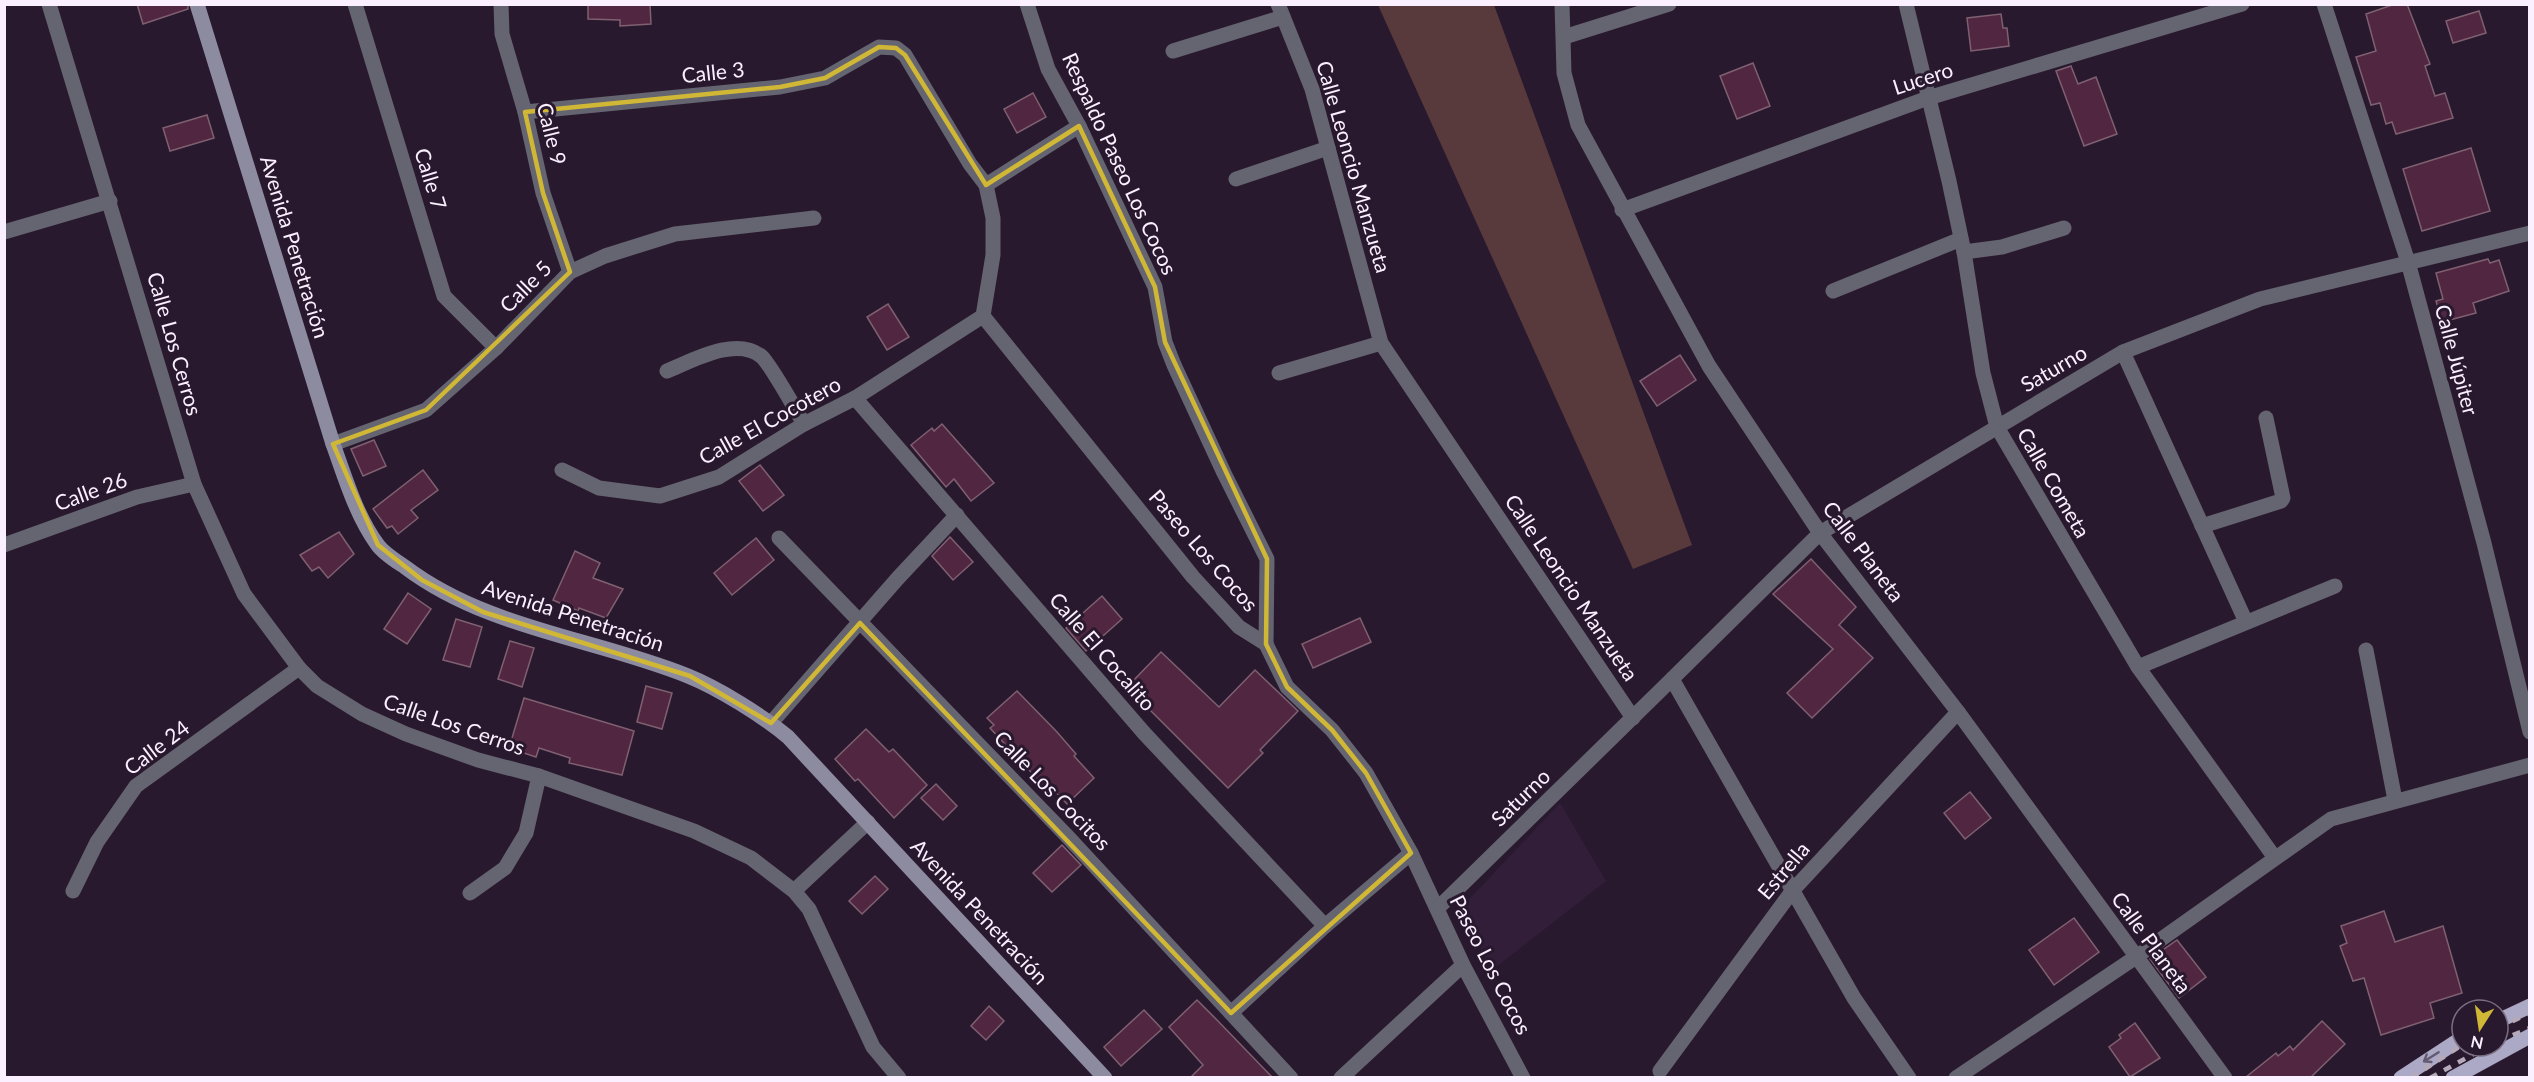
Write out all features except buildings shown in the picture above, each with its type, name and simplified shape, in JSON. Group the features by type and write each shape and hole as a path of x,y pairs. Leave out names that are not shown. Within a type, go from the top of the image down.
{"main road":[{"path":"2510,1015 2529,1006"},
{"path":"2453,1077 2529,1036"},
{"path":"2401,1077 2450,1046"}],"street":[{"name":"Calle Los Cerros","path":"49,4 194,484 243,594 299,668 317,686 362,714 406,734 478,760 539,776 694,831 751,858 794,891 809,909 873,1047 899,1077"},
{"name":"Avenida Penetración","path":"197,4 333,444 351,493 378,545 422,580 483,612 611,649 690,676 771,723 788,737 1105,1077"},
{"name":"Calle 7","path":"355,4 444,296 496,348"},
{"name":"Calle 9","path":"501,4 502,34 525,112 543,193 570,272"},
{"name":"Respaldo Paseo Los Cocos","path":"1027,4 1048,69 1079,126 1155,287 1165,342 1174,365 1267,559 1266,644"},
{"name":"Calle Planeta","path":"1562,4 1564,73 1578,125 1622,210 1709,366 1820,533 1958,712 2225,1077"},
{"path":"1564,37 1670,4"},
{"name":"Calle Cometa","path":"1906,4 1963,246 1983,373 1996,427 2138,666 2275,858"},
{"name":"Lucero","path":"1622,210 1928,98 2193,11 2242,4"},
{"name":"Calle Júpiter","path":"2324,4 2408,261 2484,543 2529,732"},
{"path":"1173,51 1281,11"},
{"name":"Calle Leoncio Manzueta","path":"1281,11 1312,89 1382,343 1633,718 1672,679 1854,998 1909,1077"},
{"name":"Calle 3","path":"525,112 780,87 825,78 879,47 896,48 905,55 970,164 986,185"},
{"path":"983,316 993,255 993,218 986,185 1079,126"},
{"path":"1236,179 1328,148"},
{"path":"4,232 110,201"},
{"name":"Calle 5","path":"333,444 426,410 496,348 570,272 605,256 675,234 814,218"},
{"path":"1833,291 1963,246 2002,247 2064,228"},
{"name":"Saturno","path":"1672,679 1820,533 2123,352 2260,299 2529,232"},
{"name":"Paseo Los Cocos","path":"983,316 1192,578 1239,627 1266,644 1287,687 1332,730 1366,773 1411,853 1464,964 1523,1077"},
{"name":"Calle El Cocotero","path":"562,470 598,488 660,496 719,477 804,424 855,398 983,316"},
{"path":"1279,373 1382,343"},
{"path":"667,371 711,354 739,349 761,356 804,424"},
{"path":"2123,352 2246,622"},
{"name":"Calle El Cocalito","path":"855,398 1144,733 1325,926"},
{"path":"2202,526 2281,501 2283,498 2266,418"},
{"name":"Calle 26","path":"4,545 136,497 194,484"},
{"path":"771,723 898,578 957,515"},
{"name":"Calle Los Cocitos","path":"779,538 1068,837 1291,1077"},
{"path":"2138,666 2335,586"},
{"path":"2366,650 2395,800"},
{"name":"Calle 24","path":"74,891 97,842 136,786 299,668"},
{"name":"Estrella","path":"1660,1071 1793,890 1958,712"},
{"name":"Saturno","path":"1438,909 1633,718"},
{"path":"1956,1077 2136,957 2331,819 2529,765"},
{"path":"470,893 505,868 526,833 539,776"},
{"path":"794,891 868,822"},
{"path":"1231,1013 1325,926 1411,853"},
{"path":"1341,1077 1464,964"}],"highlighted area":[{"path":"879,47 896,48 905,55 986,185 1079,126 1155,287 1165,342 1267,559 1266,644 1287,687 1332,730 1366,773 1411,853 1231,1013 860,623 771,723 690,676 483,612 422,580 378,545 333,444 426,410 570,272 543,193 525,112 780,87 825,78"}],"shaded area":[{"path":"1378,5 1494,5 1692,545 1633,569"},
{"path":"1560,803 1606,881 1491,971 1462,907"}],"railway":[{"path":"2510,1022 2530,1013"},
{"path":"2510,1036 2530,1028"},
{"path":"2411,1078 2450,1053"},
{"path":"2430,1078 2466,1058"}]}
